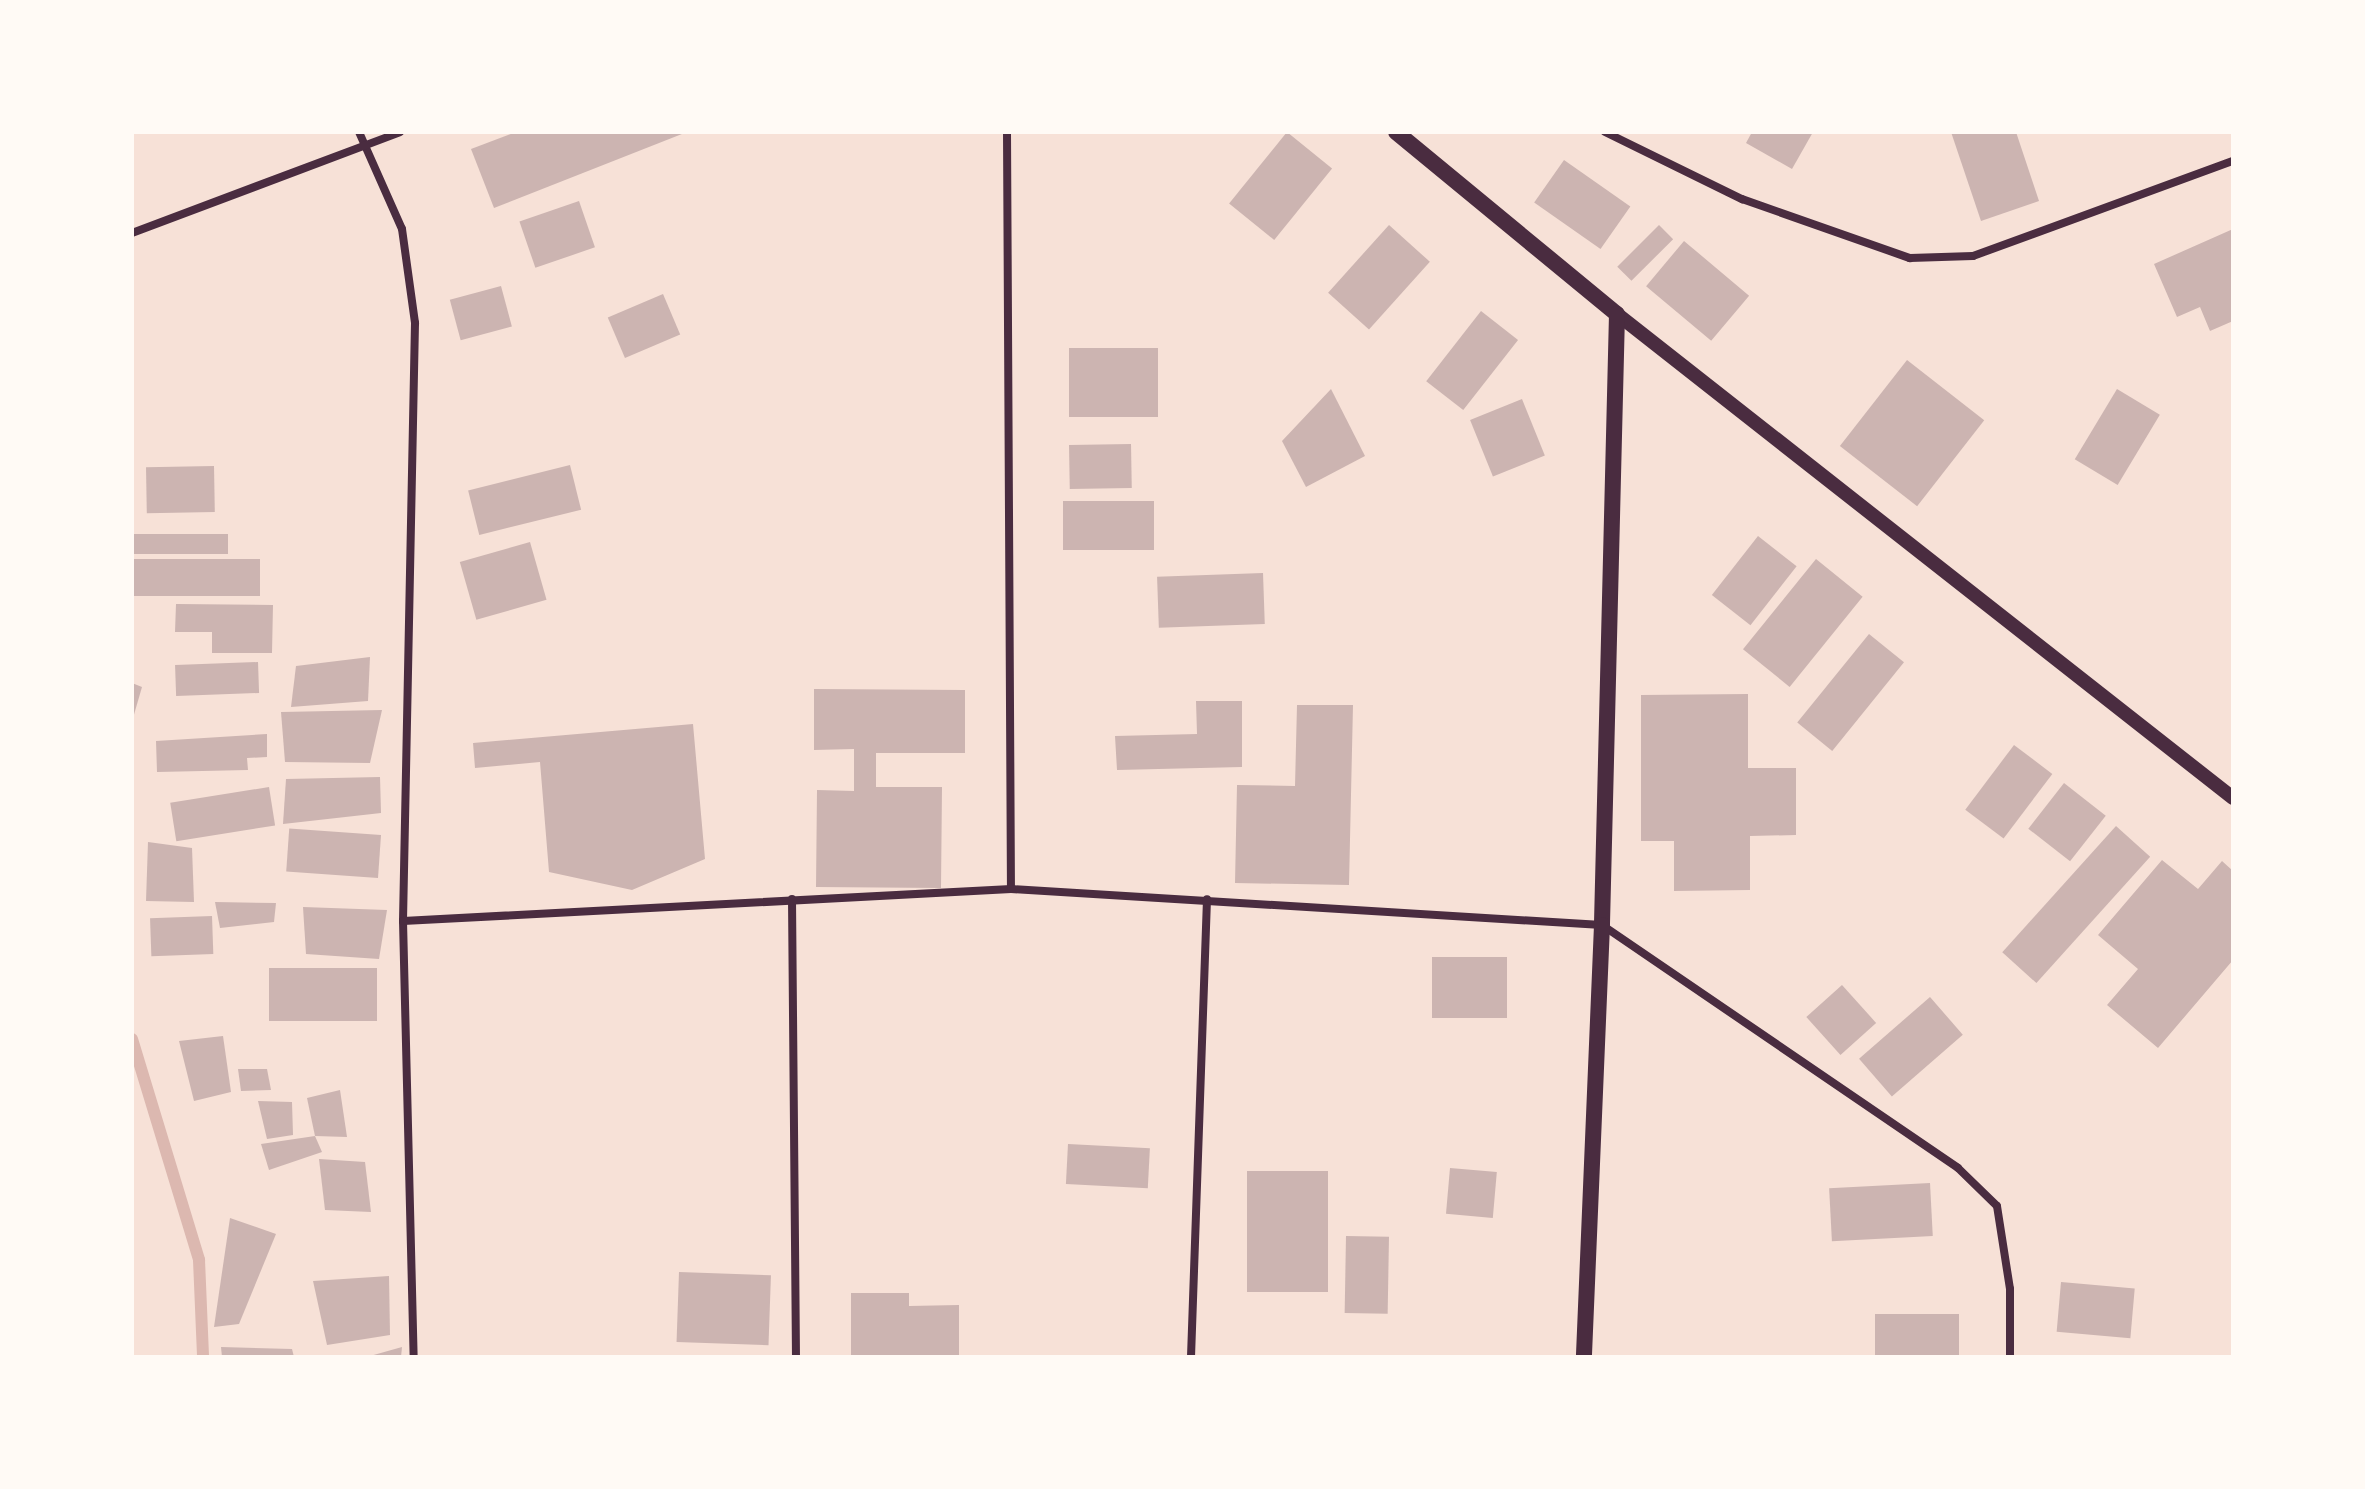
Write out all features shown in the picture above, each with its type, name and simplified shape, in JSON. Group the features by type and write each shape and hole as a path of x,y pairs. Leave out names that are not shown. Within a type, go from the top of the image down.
{"main road":[{"path":"1396,132 1617,314 1602,925 1584,1357"}],"street":[{"path":"359,132 402,229 415,323 403,921 414,1357"},
{"path":"132,233 400,132"},
{"path":"1007,132 1011,889"},
{"path":"1605,132 1742,199 1910,258 1973,256 2233,161"},
{"path":"1617,314 2233,798"},
{"path":"403,921 1011,889 1602,925 1958,1168 1997,1206 2010,1289 2010,1357"},
{"path":"792,899 796,1357"},
{"path":"1191,1357 1207,899"}],"building":[{"path":"516,132 687,132 494,208 471,149"},
{"path":"1287,132 1332,169 1274,240 1229,203"},
{"path":"1752,132 1813,132 1792,169 1746,143"},
{"path":"1951,132 2016,132 2039,201 1981,221"},
{"path":"1564,160 1630,206 1601,249 1534,203"},
{"path":"579,201 595,247 535,268 519,222"},
{"path":"1389,225 1430,262 1369,329 1328,293"},
{"path":"1659,225 1673,239 1631,281 1617,267"},
{"path":"2233,229 2233,321 2210,331 2200,307 2177,317 2154,264"},
{"path":"1684,241 1749,296 1711,341 1646,286"},
{"path":"501,286 512,327 461,340 450,300"},
{"path":"663,294 680,335 625,358 608,317"},
{"path":"1481,311 1518,340 1463,410 1426,381"},
{"path":"1069,348 1158,348 1158,417 1069,417"},
{"path":"1907,360 1984,420 1917,506 1840,446"},
{"path":"1331,389 1365,456 1306,487 1282,441"},
{"path":"2117,389 2160,415 2118,485 2075,459"},
{"path":"1522,399 1545,456 1493,477 1470,420"},
{"path":"1131,444 1132,488 1070,489 1069,445"},
{"path":"570,465 581,510 479,535 468,490"},
{"path":"214,466 215,512 147,513 146,467"},
{"path":"1063,501 1154,501 1154,550 1063,550"},
{"path":"132,534 228,534 228,554 132,554"},
{"path":"1758,536 1797,566 1750,625 1712,595"},
{"path":"530,542 547,600 476,620 460,562"},
{"path":"132,559 260,559 260,596 132,596"},
{"path":"1816,559 1863,597 1790,687 1743,649"},
{"path":"1263,573 1265,624 1159,628 1157,577"},
{"path":"176,604 273,605 272,653 212,653 212,632 175,632"},
{"path":"1869,634 1904,662 1832,751 1797,723"},
{"path":"370,657 368,701 291,707 296,666"},
{"path":"258,662 259,693 176,696 175,665"},
{"path":"132,683 142,687 133,718 132,718"},
{"path":"814,689 965,690 965,753 876,753 876,787 942,787 941,888 816,887 817,790 854,791 854,749 814,750"},
{"path":"1748,694 1748,768 1796,768 1796,835 1750,836 1750,890 1674,891 1674,841 1641,841 1641,695"},
{"path":"1196,701 1242,701 1242,767 1117,770 1115,736 1197,734"},
{"path":"1297,705 1353,705 1349,885 1235,883 1237,785 1295,786"},
{"path":"382,710 370,763 285,762 281,712"},
{"path":"693,724 705,859 632,890 549,872 540,762 475,768 473,743"},
{"path":"267,734 267,757 247,758 248,770 157,772 156,741"},
{"path":"2014,745 2052,774 2004,839 1965,810"},
{"path":"380,777 381,813 283,824 286,779"},
{"path":"2064,783 2106,816 2070,861 2028,829"},
{"path":"269,787 275,826 176,841 170,803"},
{"path":"2116,826 2150,857 2036,983 2002,952"},
{"path":"289,829 381,835 378,878 286,871"},
{"path":"148,842 192,848 194,902 146,901"},
{"path":"2162,860 2198,889 2222,861 2233,871 2233,960 2158,1048 2107,1005 2138,969 2098,935"},
{"path":"215,902 276,903 274,922 220,928"},
{"path":"303,907 387,910 379,959 306,954"},
{"path":"212,916 213,954 151,956 150,918"},
{"path":"1432,957 1507,957 1507,1018 1432,1018"},
{"path":"269,968 377,968 377,1021 269,1021"},
{"path":"1842,985 1876,1023 1840,1055 1806,1017"},
{"path":"1930,997 1963,1035 1892,1096 1859,1059"},
{"path":"223,1036 231,1092 194,1101 179,1041"},
{"path":"238,1069 267,1069 271,1090 241,1091"},
{"path":"340,1090 347,1137 315,1136 307,1098"},
{"path":"258,1101 292,1102 293,1135 267,1139"},
{"path":"315,1136 322,1152 269,1170 261,1144"},
{"path":"1068,1144 1150,1148 1148,1188 1066,1184"},
{"path":"319,1159 365,1162 371,1212 325,1210"},
{"path":"1450,1168 1497,1172 1493,1218 1446,1214"},
{"path":"1247,1171 1328,1171 1328,1292 1247,1292"},
{"path":"1930,1183 1933,1236 1832,1241 1829,1188"},
{"path":"230,1218 276,1234 239,1324 214,1327"},
{"path":"1346,1236 1389,1237 1388,1314 1345,1313"},
{"path":"679,1272 771,1275 769,1345 677,1342"},
{"path":"389,1276 390,1335 327,1345 313,1281"},
{"path":"2061,1282 2135,1288 2130,1338 2057,1332"},
{"path":"851,1293 909,1293 909,1306 959,1305 959,1357 851,1357"},
{"path":"1875,1314 1959,1314 1959,1357 1875,1357"},
{"path":"221,1347 292,1349 294,1357 222,1357"},
{"path":"402,1347 401,1357 370,1357 370,1356"}],"waterway":[{"path":"132,1039 199,1260 203,1357"}]}
